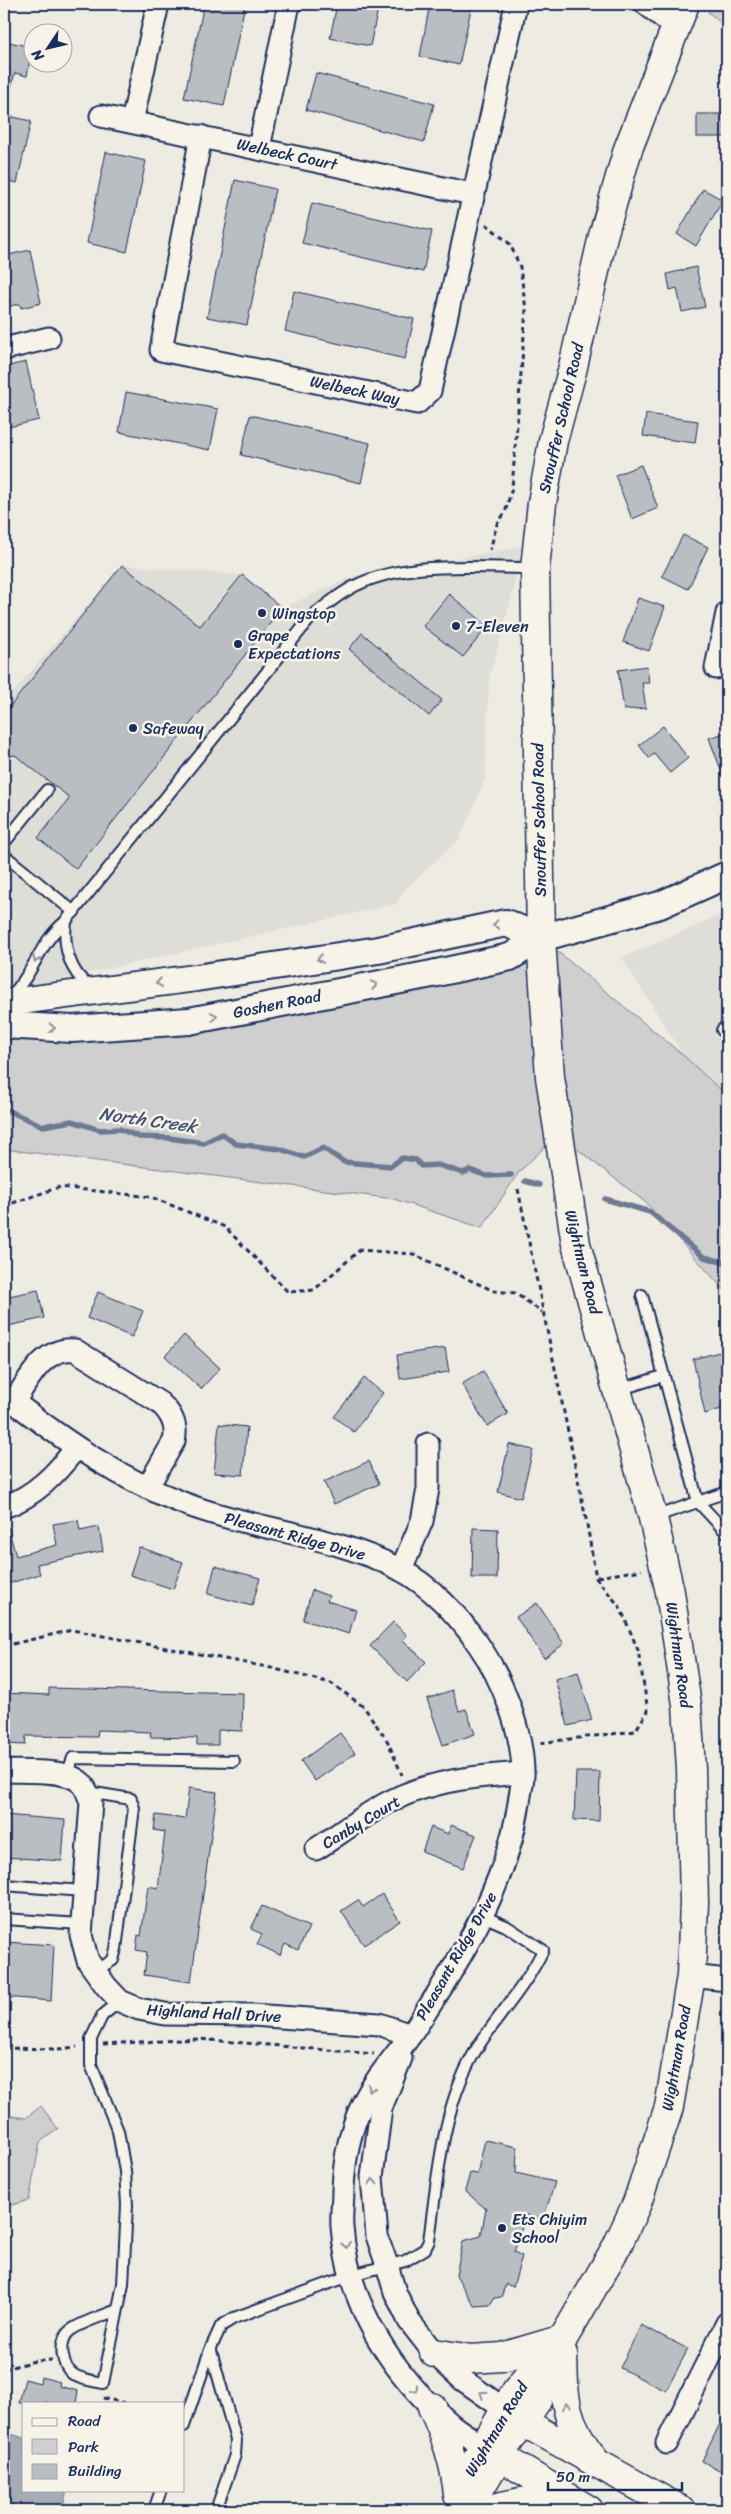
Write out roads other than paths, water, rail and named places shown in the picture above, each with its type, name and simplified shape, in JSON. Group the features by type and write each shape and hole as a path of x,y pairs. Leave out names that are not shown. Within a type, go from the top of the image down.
{"main road":[{"name":"Snouffer School Road","path":"542,938 535,568 542,503 553,441 572,371 603,236 628,150 680,15"},
{"name":"Wightman Road","path":"458,2505 514,2416 546,2385 558,2349 617,2246 637,2203 669,2107 691,1976 694,1903 691,1769 687,1706 670,1592 653,1518 576,1244 565,1187 550,1077 542,938"},
{"path":"434,2353 471,2359 502,2357 558,2349 568,2417 577,2436 597,2463"},
{"path":"432,2407 447,2440 456,2470 458,2505"},
{"path":"514,2416 681,2510"},
{"path":"491,2451 580,2505"},
{"path":"487,2510 515,2502 543,2498 580,2505"}],"street":[{"path":"132,122 158,4"},
{"path":"259,148 289,4"},
{"name":"Welbeck Way","path":"202,136 161,350 417,402 430,391 516,4"},
{"path":"646,4 680,15"},
{"name":"Welbeck Court","path":"101,116 259,148 470,205"},
{"path":"4,348 49,338"},
{"path":"716,668 727,613"},
{"name":"Goshen Road","path":"4,1025 72,1029 189,1021 510,958 542,938 660,905 727,875"},
{"path":"4,1003 378,950 506,923 542,938"},
{"name":"Pleasant Ridge Drive","path":"147,1488 170,1448 176,1433 173,1419 160,1402 75,1350 66,1349 56,1352 39,1365 14,1402 75,1449 147,1488 210,1513 356,1550 401,1570 426,1587 451,1610 479,1645 499,1680 512,1711 523,1773 514,1833 503,1871 483,1916 410,2035 376,2078 360,2108 350,2140 344,2179 342,2226 352,2275 365,2316 391,2359 432,2407 456,2429 491,2451"},
{"path":"401,1570 422,1521 428,1489 428,1444"},
{"path":"4,1507 38,1489 59,1471 75,1449"},
{"path":"4,1771 67,1774 82,1783 88,1792 91,1803 81,1936 84,1949 96,1971 120,2001"},
{"name":"Canby Court","path":"316,1849 391,1801 410,1793 468,1777 523,1773"},
{"path":"691,1976 727,1980"},
{"name":"Highland Hall Drive","path":"120,2001 139,2009 165,2014 252,2014 379,2024 410,2035"},
{"name":"Pleasant Ridge Drive","path":"410,2035 381,2108 372,2177 377,2236 395,2292 410,2321 434,2353 463,2380 514,2416"},
{"path":"667,2443 727,2324"}],"lane":[{"path":"4,1003 24,983 36,956 54,931 74,912 312,616 347,590 388,574 434,568 535,568"},
{"path":"4,844 47,790"},
{"path":"4,854 74,912"},
{"path":"66,921 64,938 71,965 80,980 96,991"},
{"path":"727,1025 722,1030 727,1035"},
{"path":"642,1295 698,1502 727,1533"},
{"path":"617,1390 663,1376"},
{"path":"653,1518 727,1492"},
{"path":"67,1774 73,1758 234,1761"},
{"path":"88,1792 122,1796 131,1799 134,1808 116,1949 113,1960 96,1971"},
{"path":"4,1885 83,1891"},
{"path":"185,2423 210,2350 221,2326 234,2318 352,2275 416,2255 425,2249 429,2241 440,2152 455,2098 478,2046 532,1974 543,1950 506,1926 483,1916"},
{"path":"4,1919 81,1924"},
{"path":"117,2310 70,2330 62,2348 63,2359 67,2369 75,2376 103,2383 123,2284 126,2205 125,2171 118,2131 91,2066 91,2039 102,2016 120,2001"},
{"path":"210,2350 236,2440 235,2455 216,2510"},
{"path":"154,2510 160,2492"}],"waterway":[{"name":"North Creek","path":"4,1109 43,1126 72,1121 100,1130 120,1129 139,1137 169,1138 204,1143 222,1134 236,1144 280,1149 304,1157 323,1148 344,1162 391,1166 402,1158 416,1160 421,1166 438,1165 463,1173 470,1170 487,1176 511,1175"},
{"name":"North Creek","path":"525,1181 539,1185"},
{"name":"North Creek","path":"605,1199 650,1212 704,1257 727,1263"}],"place":[{"name":"Wingstop","path":"262,613"},
{"name":"7-Eleven","path":"456,626"},
{"name":"Grape Expectations","path":"238,644"},
{"name":"Safeway","path":"133,728"},
{"name":"Ets Chiyim School","path":"502,2228"}]}
